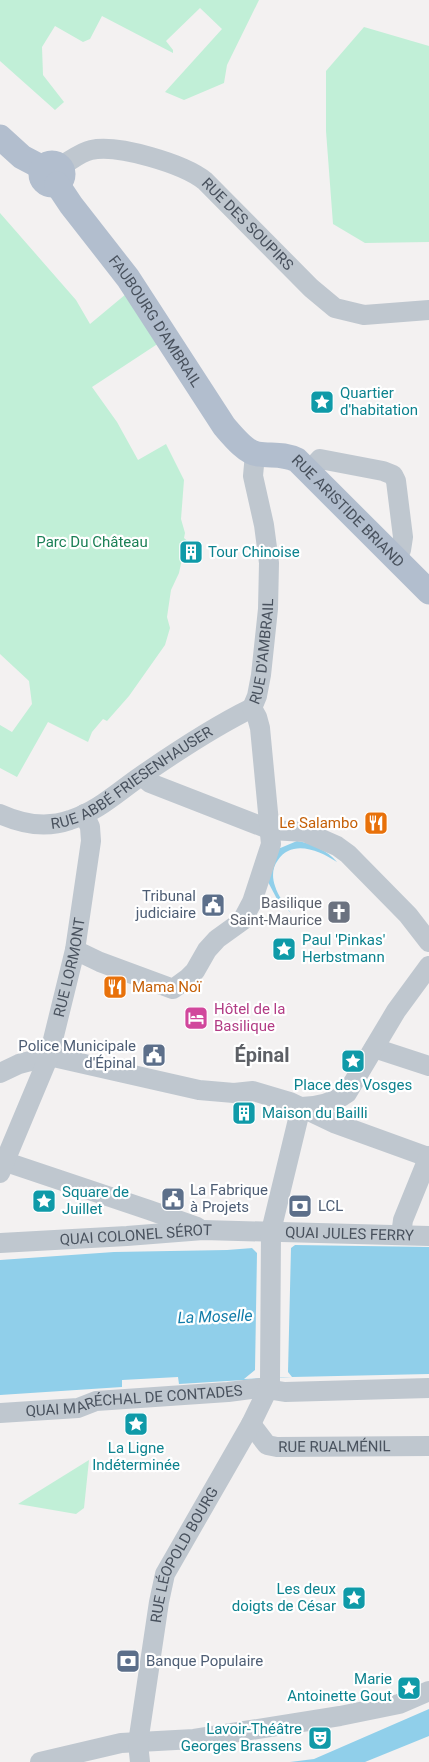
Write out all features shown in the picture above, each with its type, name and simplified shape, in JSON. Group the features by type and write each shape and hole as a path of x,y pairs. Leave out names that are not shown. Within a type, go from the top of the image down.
{"main road":[{"name":"FAUBOURG D'AMBRAIL","path":"0,137 22,157 54,173 71,205 128,278 224,426 237,441 255,454"},
{"name":"RUE ARISTIDE BRIAND","path":"255,454 288,456 297,460 429,592"}],"street":[{"name":"RUE DES SOUPIRS","path":"54,173 90,150 138,153 187,169 205,181 311,288 335,308 364,315 429,310"},
{"name":"RUE D'AMBRAIL","path":"75,950 100,962 173,989 195,971 207,950 217,939 242,921 252,902 271,844 260,728 252,708 261,675 269,591 269,563 264,525 253,476 255,454"},
{"path":"309,471 320,459 383,471 394,475 403,537 401,550 394,558"},
{"name":"RUE ABBÉ FRIESENHAUSER","path":"3,815 25,823 41,824 58,823 84,814 111,798 216,726 252,708"},
{"path":"142,776 150,783 270,830 305,832 337,846 348,854 408,915 429,942"},
{"name":"RUE LORMONT","path":"2,1165 49,1056 75,950 91,841 90,828 84,814"},
{"path":"300,1107 324,1105 347,1093 396,1011 411,989 428,971"},
{"path":"370,1055 429,1066"},
{"path":"4,1070 49,1056 199,1090 234,1093 253,1091 290,1102 334,1123 429,1156 402,1220 401,1235"},
{"path":"269,1385 271,1240 300,1107"},
{"path":"2,1165 150,1210 203,1230"},
{"name":"QUAI COLONEL SÉROT","path":"0,1243 118,1237 203,1230 271,1240"},
{"name":"QUAI JULES FERRY","path":"271,1240 401,1235 429,1236"},
{"name":"QUAI MARÉCHAL DE CONTADES","path":"0,1413 78,1408 96,1401 228,1392 269,1385 285,1392 429,1388"},
{"name":"RUE LÉOPOLD BOURG","path":"139,1752 159,1602 165,1574 251,1424 269,1385"},
{"name":"RUE RUALMÉNIL","path":"251,1424 268,1445 277,1447 429,1446"},
{"path":"139,1752 194,1739 340,1716 399,1704 429,1691"},
{"path":"40,1762 121,1743 139,1752 150,1762"}],"green space":[{"path":"0,0 259,0 227,65 224,83 184,100 165,92 222,29 200,8 166,41 173,50 173,53 102,16 90,39 83,42 55,26 42,47 43,75 64,102 55,110 0,61"},
{"path":"364,27 429,46 429,242 365,243 333,224 326,131 326,71"},
{"name":"Parc Du Château","path":"0,213 76,300 90,324 126,294 159,343 92,387 117,422 138,460 166,444 184,480 181,519 185,533 184,538 198,550 198,557 194,561 182,559 179,573 171,590 167,617 170,628 165,645 129,696 107,721 103,719 92,732 88,742 48,722 17,777 0,768 0,725 12,732 32,704 29,681 0,654"},
{"path":"89,1460 84,1508 76,1514 18,1504"}],"water":[{"path":"297,841 319,848 337,862 314,851 298,848 284,854 278,860 274,869 274,883 276,890 291,913 277,899 268,882 278,849"},
{"name":"La Moselle","path":"295,1245 429,1247 429,1374 292,1377 179,1384 178,1377 122,1380 122,1387 0,1395 0,1260 114,1252 227,1250"},
{"path":"429,1709 429,1736 365,1762 290,1762 314,1759"}],"pier":[{"path":"295,1245 291,1248 288,1372 292,1377 244,1379 255,1370 257,1253 250,1246"}],"place":[{"name":"Quartier d'habitation","path":"322,402"},
{"name":"Tour Chinoise","path":"191,552"},
{"name":"Le Salambo","path":"376,823"},
{"name":"Tribunal judiciaire","path":"213,905"},
{"name":"Basilique Saint-Maurice","path":"339,912"},
{"name":"Paul 'Pinkas' Herbstmann","path":"284,949"},
{"name":"Mama Noï","path":"115,987"},
{"name":"Hôtel de la Basilique","path":"196,1018"},
{"name":"Police Municipale d'Épinal","path":"154,1055"},
{"name":"Place des Vosges","path":"353,1061"},
{"name":"Maison du Bailli","path":"244,1113"},
{"name":"La Fabrique à Projets","path":"173,1199"},
{"name":"Square de Juillet","path":"44,1201"},
{"name":"LCL","path":"300,1206"},
{"name":"La Ligne Indéterminée","path":"136,1424"},
{"name":"Les deux doigts de César","path":"354,1598"},
{"name":"Banque Populaire","path":"128,1661"},
{"name":"Marie Antoinette Gout","path":"409,1688"},
{"name":"Lavoir-Théâtre Georges Brassens","path":"320,1738"}],"district":[{"name":"Épinal","path":"262,1055"}]}
